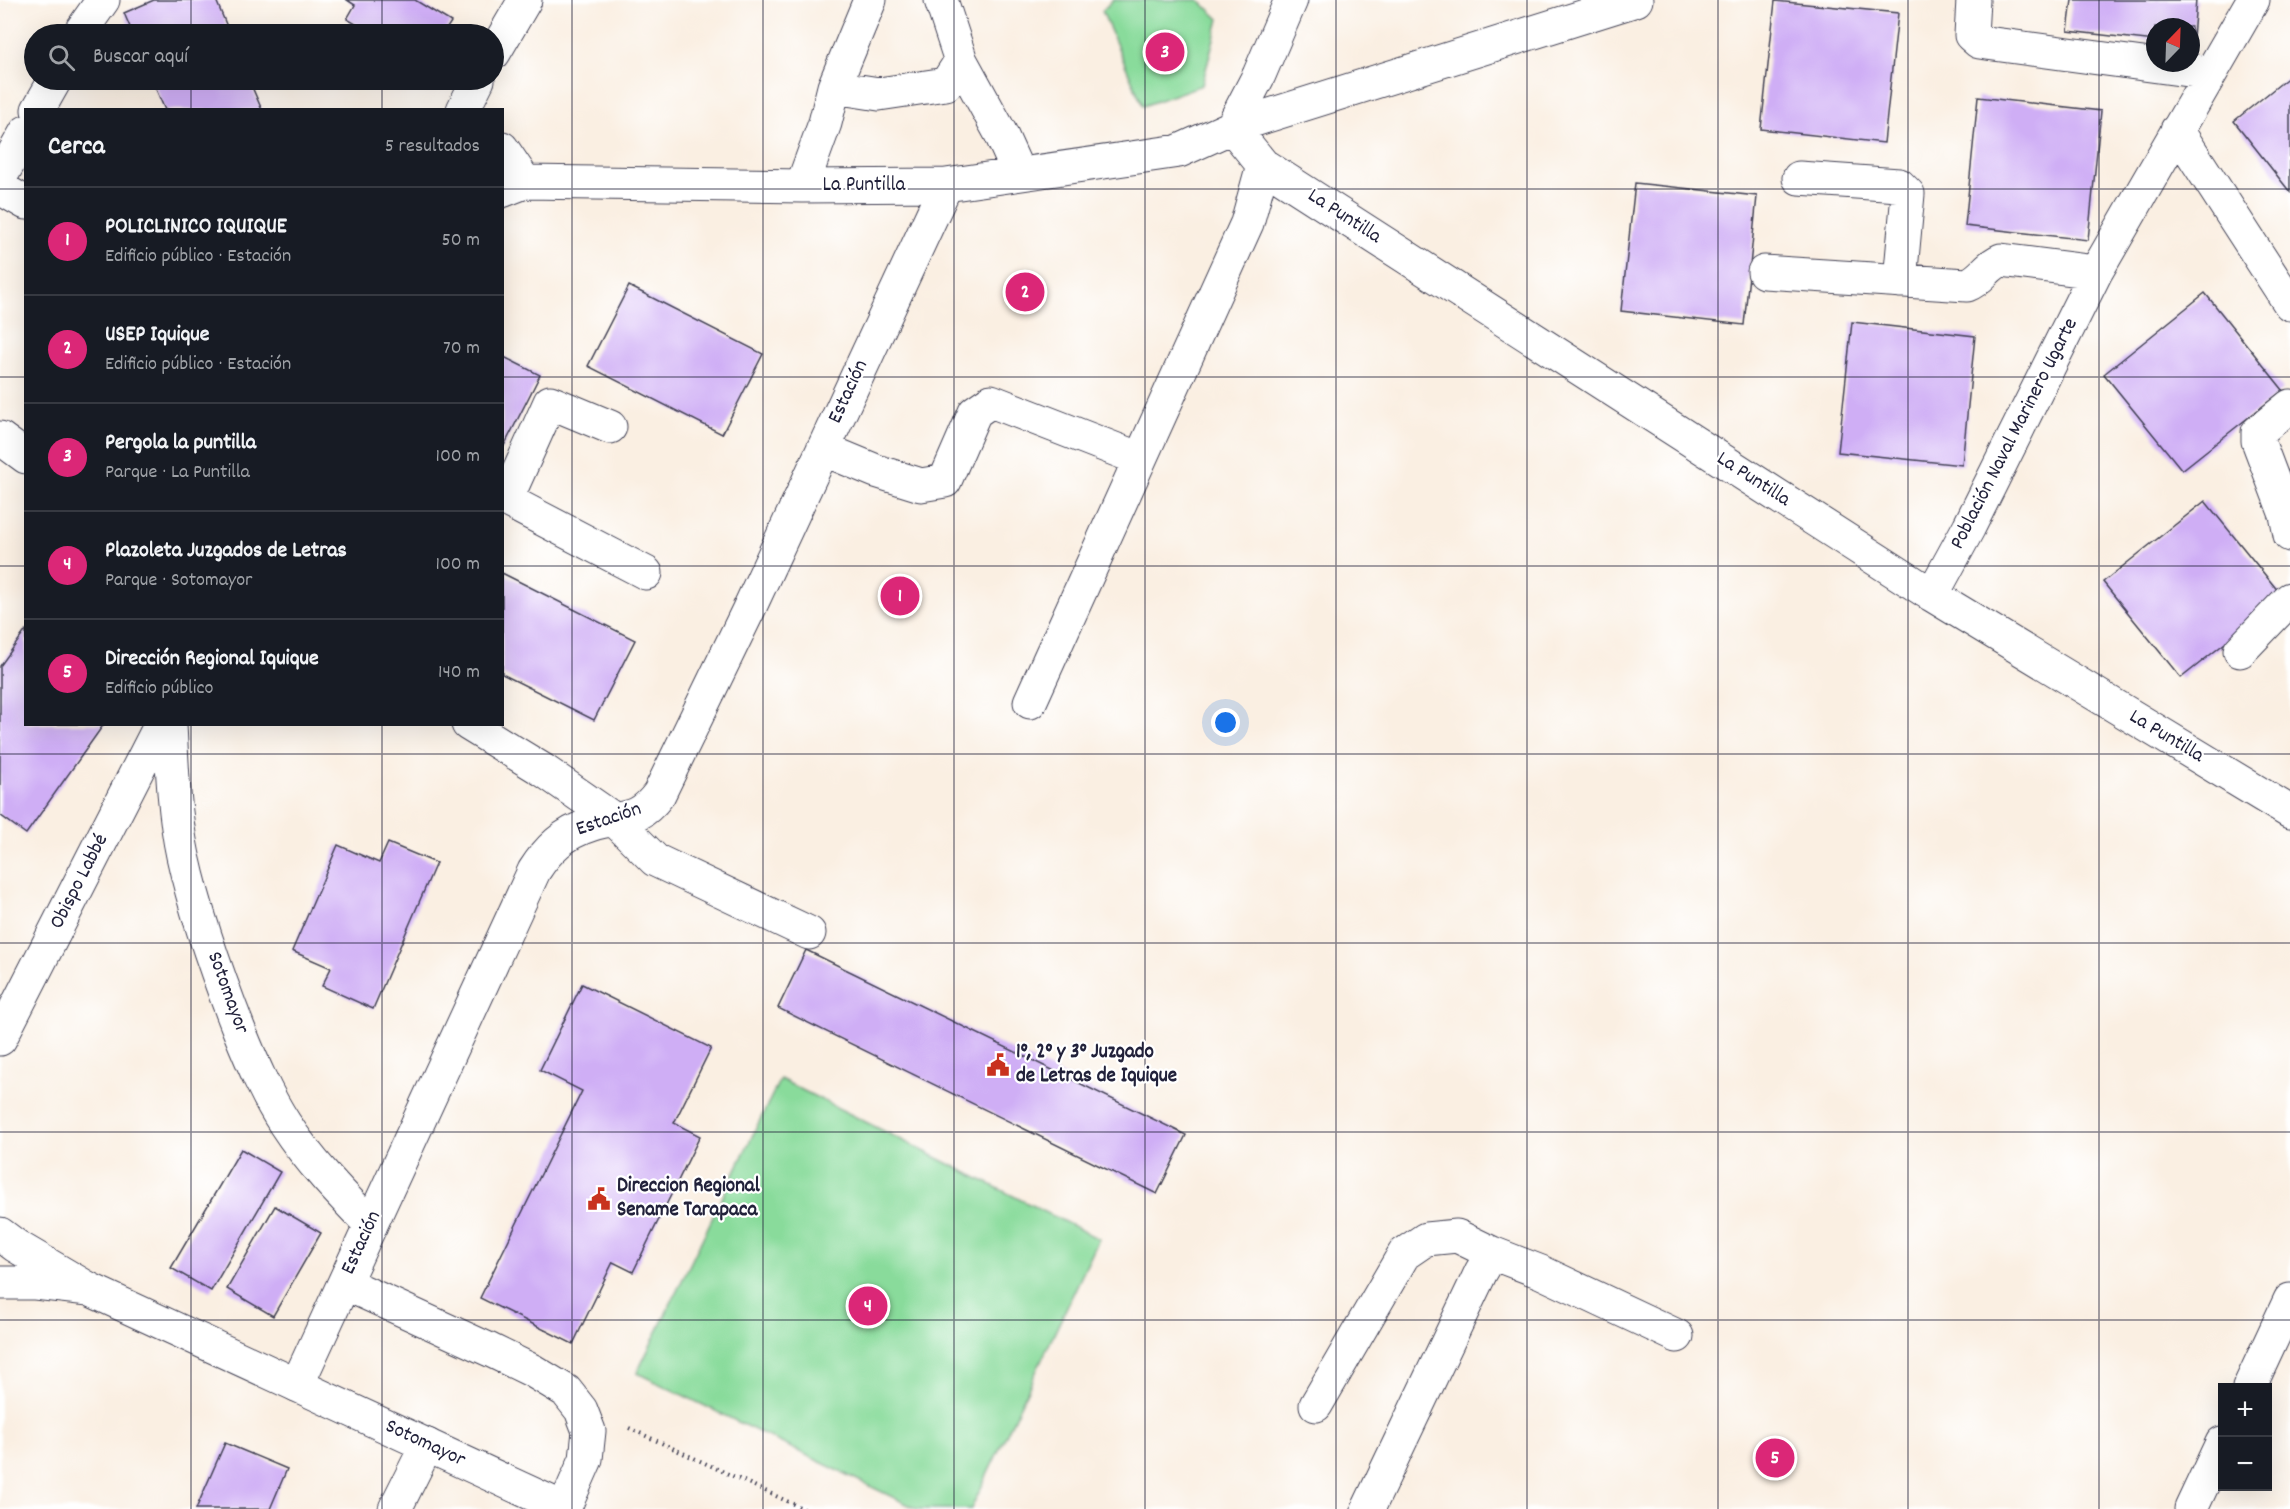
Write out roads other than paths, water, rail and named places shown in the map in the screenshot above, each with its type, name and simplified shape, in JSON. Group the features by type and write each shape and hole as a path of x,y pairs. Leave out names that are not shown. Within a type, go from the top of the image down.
{"street":[{"path":"87,24 103,0"},
{"path":"802,186 825,123 834,87 870,0"},
{"path":"941,0 961,61 1000,132 1019,174"},
{"path":"1232,127 1259,75 1291,0"},
{"name":"La Puntilla","path":"504,154 514,187 946,185 1179,151 1232,127 1636,0"},
{"path":"1973,0 1971,35 1979,42 2211,73"},
{"name":"Población Naval Marinero Ugarte","path":"1932,595 1969,527 2096,272 2253,0"},
{"path":"504,37 526,1"},
{"path":"834,87 879,94 946,84 961,61"},
{"path":"39,108 49,90"},
{"name":"La Puntilla","path":"1232,127 1263,165 1932,595 2290,812"},
{"path":"2177,130 2290,304"},
{"path":"0,178 24,136"},
{"path":"1030,702 1247,223 1263,165"},
{"path":"1799,178 1899,185 1908,194 1900,281"},
{"name":"Estación","path":"297,1385 534,871 555,843 570,833 591,824 641,813 659,794 946,185"},
{"path":"0,188 24,202"},
{"path":"1764,273 1967,285 1977,281 1993,263 2001,260 2096,272"},
{"path":"823,449 876,471 921,485 945,481 975,412 991,401 1140,459"},
{"path":"610,427 550,402 504,502 646,573"},
{"path":"2290,406 2258,432 2258,441 2286,515 2290,535"},
{"path":"0,438 24,456"},
{"path":"2240,651 2290,599"},
{"name":"Obispo Labbé","path":"0,1039 160,726"},
{"name":"Sotomayor","path":"170,726 172,769 183,854 211,953 229,1003 265,1087 284,1123 308,1157 370,1225"},
{"path":"471,726 543,770 615,820 656,860 809,933"},
{"name":"Sotomayor","path":"0,1234 16,1246 89,1288 565,1509"},
{"path":"1316,1405 1404,1254 1426,1239 1457,1236 1492,1253 1541,1272 1677,1336"},
{"path":"1368,1509 1492,1253"},
{"name":"Sotomayor","path":"0,1282 89,1288"},
{"path":"344,1283 490,1350 533,1371 566,1391 581,1410 589,1431 585,1459 565,1509"},
{"path":"2251,1383 2290,1300"},
{"path":"395,1509 427,1445"},
{"path":"2191,1509 2218,1453"}],"place":[{"name":"Pergola la puntilla","path":"1165,52"},
{"name":"USEP Iquique","path":"1025,292"},
{"name":"POLICLINICO IQUIQUE","path":"900,596"},
{"name":"1°, 2° y 3° Juzgado de Letras de Iquique","path":"998,1065"},
{"name":"Direccion Regional Sename Tarapaca","path":"599,1199"},
{"name":"Plazoleta Juzgados de Letras","path":"868,1306"},
{"name":"Dirección Regional Iquique","path":"1775,1458"}]}
